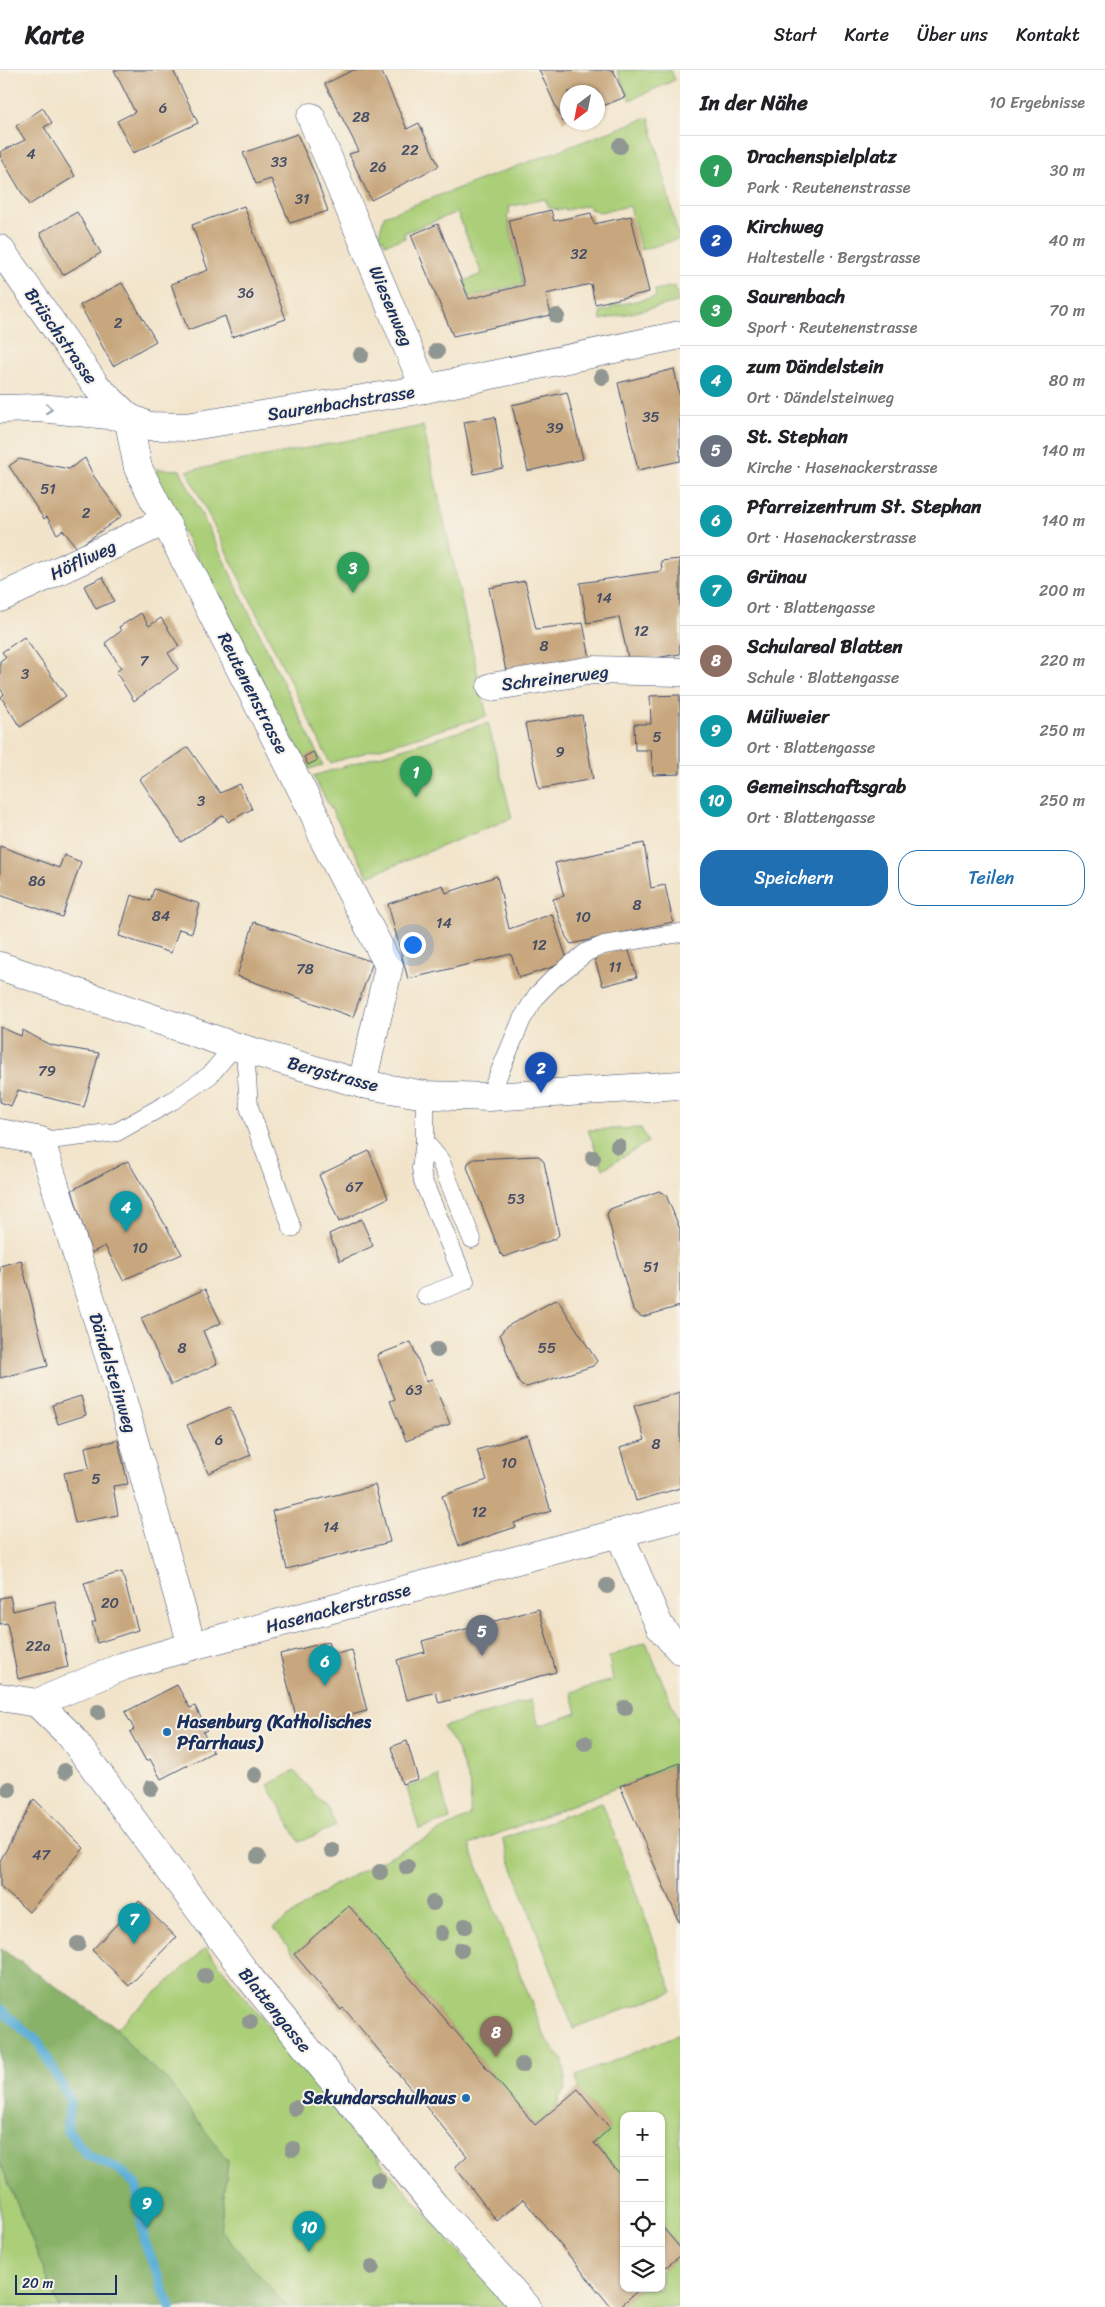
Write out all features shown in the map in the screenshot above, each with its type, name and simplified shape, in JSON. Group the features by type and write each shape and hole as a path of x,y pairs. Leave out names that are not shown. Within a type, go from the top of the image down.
{"street":[{"name":"Wiesenweg","path":"311,117 425,389"},
{"name":"Brüschstrasse","path":"0,249 97,387 128,417"},
{"name":"Saurenbachstrasse","path":"0,409 40,408 128,417 149,426 186,427 425,389 680,336"},
{"name":"Reutenenstrasse","path":"128,417 138,468 389,966 362,1084"},
{"name":"Höfliweg","path":"0,598 165,521"},
{"name":"Schreinerweg","path":"491,687 593,670 680,672"},
{"name":"Bergstrasse","path":"0,966 240,1048 362,1084 425,1095 489,1097 680,1085"},
{"path":"0,1133 41,1141"},
{"name":"Dändelsteinweg","path":"41,1141 120,1391 192,1646"},
{"name":"Hasenackerstrasse","path":"37,1704 124,1666 192,1646 680,1517"},
{"path":"619,1534 660,1627 680,1650"},
{"path":"0,1697 37,1704"},
{"name":"Blattengasse","path":"37,1704 70,1735 234,1958 337,2087 435,2206 527,2307"}],"lane":[{"path":"489,1097 522,1019 537,995 554,978 587,952 604,945 680,934"},
{"path":"41,1141 117,1132 172,1101 210,1075 240,1048"},
{"path":"240,1048 249,1107 292,1228"},
{"path":"425,1095 424,1142 421,1168 424,1181 464,1281 426,1296"},
{"path":"424,1142 440,1160 472,1239"}],"green space":[{"path":"617,70 671,70 675,80 630,100"},
{"path":"649,117 679,239 641,250 630,206 600,212 590,209 588,205 558,210 549,207 545,199 509,207 510,214 507,216 523,284 470,297 464,281 482,274 457,212 404,233 405,238 385,244 383,238 380,240 379,236 384,216"},
{"path":"675,286 678,302 601,320 600,311 611,309 611,306 656,297 655,290"},
{"path":"423,426 487,716 330,763 187,471"},
{"path":"156,469 180,470 323,765 309,769 160,488"},
{"path":"488,723 512,818 368,876 313,776"},
{"path":"641,1128 648,1142 603,1169 588,1130"},
{"path":"646,1642 680,1724 680,1763 469,1845 547,2042 563,2060 566,2090 559,2097 557,2107 535,2125 350,1907 294,1954 274,1928 332,1886 470,1816 471,1788 457,1749 443,1727 531,1700 539,1726 577,1713 571,1692 613,1680 609,1657"},
{"path":"294,1771 327,1807 336,1826 299,1842 268,1785"},
{"path":"438,1776 450,1819 419,1829 407,1788"},
{"path":"602,1802 673,1992 573,2028 502,1839"},
{"path":"0,1948 116,2028 140,2057 166,2079 228,2161 220,2230 287,2307 59,2307 0,2162"},
{"path":"206,1948 339,2115 508,2307 287,2307 220,2230 228,2161 166,2079 140,2057 116,2028"},
{"path":"680,2034 680,2248 665,2230 665,2112 620,2112 620,2174 594,2143 610,2128 578,2089 576,2076"},
{"path":"0,2162 59,2307 0,2307"},
{"path":"680,2256 680,2307 619,2307 636,2292 665,2292 665,2268"}],"building":[{"path":"114,70 173,70 198,123 133,153 117,121 135,112"},
{"path":"353,70 381,70 407,129 419,123 439,166 371,200 349,154 359,151 325,84"},
{"path":"539,70 613,70 625,97 605,105 605,85 560,85 560,116"},
{"path":"43,108 52,123 44,127 75,176 29,205 0,156 0,152 25,140 16,126"},
{"path":"297,134 314,172 328,211 290,223 271,179 256,184 243,153"},
{"path":"244,206 286,319 232,337 225,316 188,330 171,284 208,270 192,225"},
{"path":"551,210 554,221 591,213 594,224 631,216 649,292 595,304 591,284 546,294 551,315 453,336 411,235 438,224 469,299 524,285 509,220"},
{"path":"77,212 101,253 63,275 40,233"},
{"path":"122,283 156,341 113,366 80,305"},
{"path":"674,369 680,397 680,461 638,470 618,383"},
{"path":"567,392 583,459 528,471 512,405"},
{"path":"495,417 503,468 474,474 464,422"},
{"path":"85,458 93,475 122,516 77,548 63,530 57,534 47,517 44,519 9,466 19,459 69,469"},
{"path":"680,559 680,654 629,662 619,617 587,623 580,583 662,571 661,561"},
{"path":"103,577 114,601 96,609 84,586"},
{"path":"525,581 536,629 583,623 591,663 508,681 489,588"},
{"path":"141,613 149,626 161,618 179,646 168,653 178,669 134,701 116,672 121,668 105,643 121,631 119,627"},
{"path":"24,637 66,696 20,727 1,697 4,694 0,688 0,661 6,657 2,652"},
{"path":"680,695 680,774 653,775 651,750 635,750 634,724 651,724 650,696"},
{"path":"582,715 593,779 539,789 525,724"},
{"path":"188,747 220,793 240,784 252,809 228,822 224,815 181,842 140,779"},
{"path":"313,752 318,760 308,765 304,757"},
{"path":"644,843 651,888 665,885 673,922 571,944 566,937 553,899 564,896 555,863"},
{"path":"0,846 59,868 64,855 81,862 62,917 0,895"},
{"path":"497,876 509,929 552,914 568,962 519,978 511,954 408,979 388,904 443,885 446,893"},
{"path":"154,889 200,904 192,933 179,929 171,953 119,936 131,895 150,901"},
{"path":"254,922 373,962 353,1017 237,976"},
{"path":"622,948 629,951 637,977 603,986 594,957"},
{"path":"0,1027 21,1036 23,1030 50,1045 99,1053 84,1107 18,1090 11,1106 0,1102"},
{"path":"369,1151 388,1198 339,1222 319,1175"},
{"path":"539,1156 544,1162 559,1235 555,1239 504,1257 500,1253 467,1167 468,1163 474,1159"},
{"path":"128,1161 182,1254 123,1280 105,1246 91,1253 72,1190"},
{"path":"659,1191 666,1195 680,1229 680,1306 642,1317 633,1310 607,1215 610,1209"},
{"path":"361,1219 373,1246 340,1261 329,1234"},
{"path":"21,1260 48,1366 0,1378 0,1266"},
{"path":"205,1289 221,1323 203,1331 217,1364 171,1385 141,1318"},
{"path":"558,1300 597,1361 593,1366 527,1387 522,1386 519,1383 500,1334 506,1327"},
{"path":"411,1342 426,1381 432,1379 450,1424 406,1441 390,1401 395,1399 377,1355"},
{"path":"680,1392 680,1488 636,1501 620,1448 645,1440 634,1406"},
{"path":"81,1396 86,1415 58,1424 52,1405"},
{"path":"230,1407 251,1455 208,1473 187,1425"},
{"path":"527,1435 551,1511 514,1523 516,1527 459,1546 442,1496 487,1480 477,1450"},
{"path":"118,1440 128,1484 113,1486 118,1515 75,1523 64,1473 89,1468 85,1447"},
{"path":"375,1485 390,1542 287,1569 272,1511"},
{"path":"122,1572 138,1630 97,1643 92,1622 96,1622 84,1583"},
{"path":"10,1596 13,1611 55,1601 68,1667 18,1679 7,1623 0,1624 0,1598"},
{"path":"539,1609 556,1672 439,1703 436,1692 407,1700 397,1660 425,1652 422,1641"},
{"path":"328,1642 332,1655 352,1650 367,1711 299,1728 280,1654"},
{"name":"Hasenburg (Katholisches Pfarrhaus)","path":"177,1685 190,1708 195,1706 207,1730 203,1732 213,1752 161,1779 150,1759 146,1761 130,1732 134,1729 125,1712"},
{"path":"407,1741 418,1779 402,1784 391,1747"},
{"path":"680,1763 680,1924 620,1786"},
{"path":"34,1799 84,1848 29,1912 0,1887 0,1861"},
{"path":"139,1901 176,1937 129,1986 92,1950"},
{"name":"Sekundarschulhaus","path":"349,1906 535,2125 578,2089 610,2128 594,2143 620,2174 620,2292 636,2292 619,2307 611,2307 523,2199 497,2221 455,2167 467,2156 346,2011 343,2008 341,2010 294,1954"},
{"path":"665,2230 680,2248 680,2256 665,2268"}],"waterway":[{"path":"0,2009 38,2042 70,2100 67,2129 87,2155 117,2168 136,2184 144,2240 170,2307"}],"place":[{"name":"Saurenbach","path":"353,593"},
{"name":"Drachenspielplatz","path":"416,797"},
{"name":"Kirchweg","path":"541,1093"},
{"name":"zum Dändelstein","path":"126,1232"},
{"name":"St. Stephan","path":"482,1656"},
{"name":"Pfarreizentrum St. Stephan","path":"325,1686"},
{"name":"Hasenburg (Katholisches Pfarrhaus)","path":"167,1732"},
{"name":"Grünau","path":"134,1944"},
{"name":"Schulareal Blatten","path":"496,2057"},
{"name":"Sekundarschulhaus","path":"466,2098"},
{"name":"Müliweier","path":"147,2228"},
{"name":"Gemeinschaftsgrab","path":"309,2252"}]}
